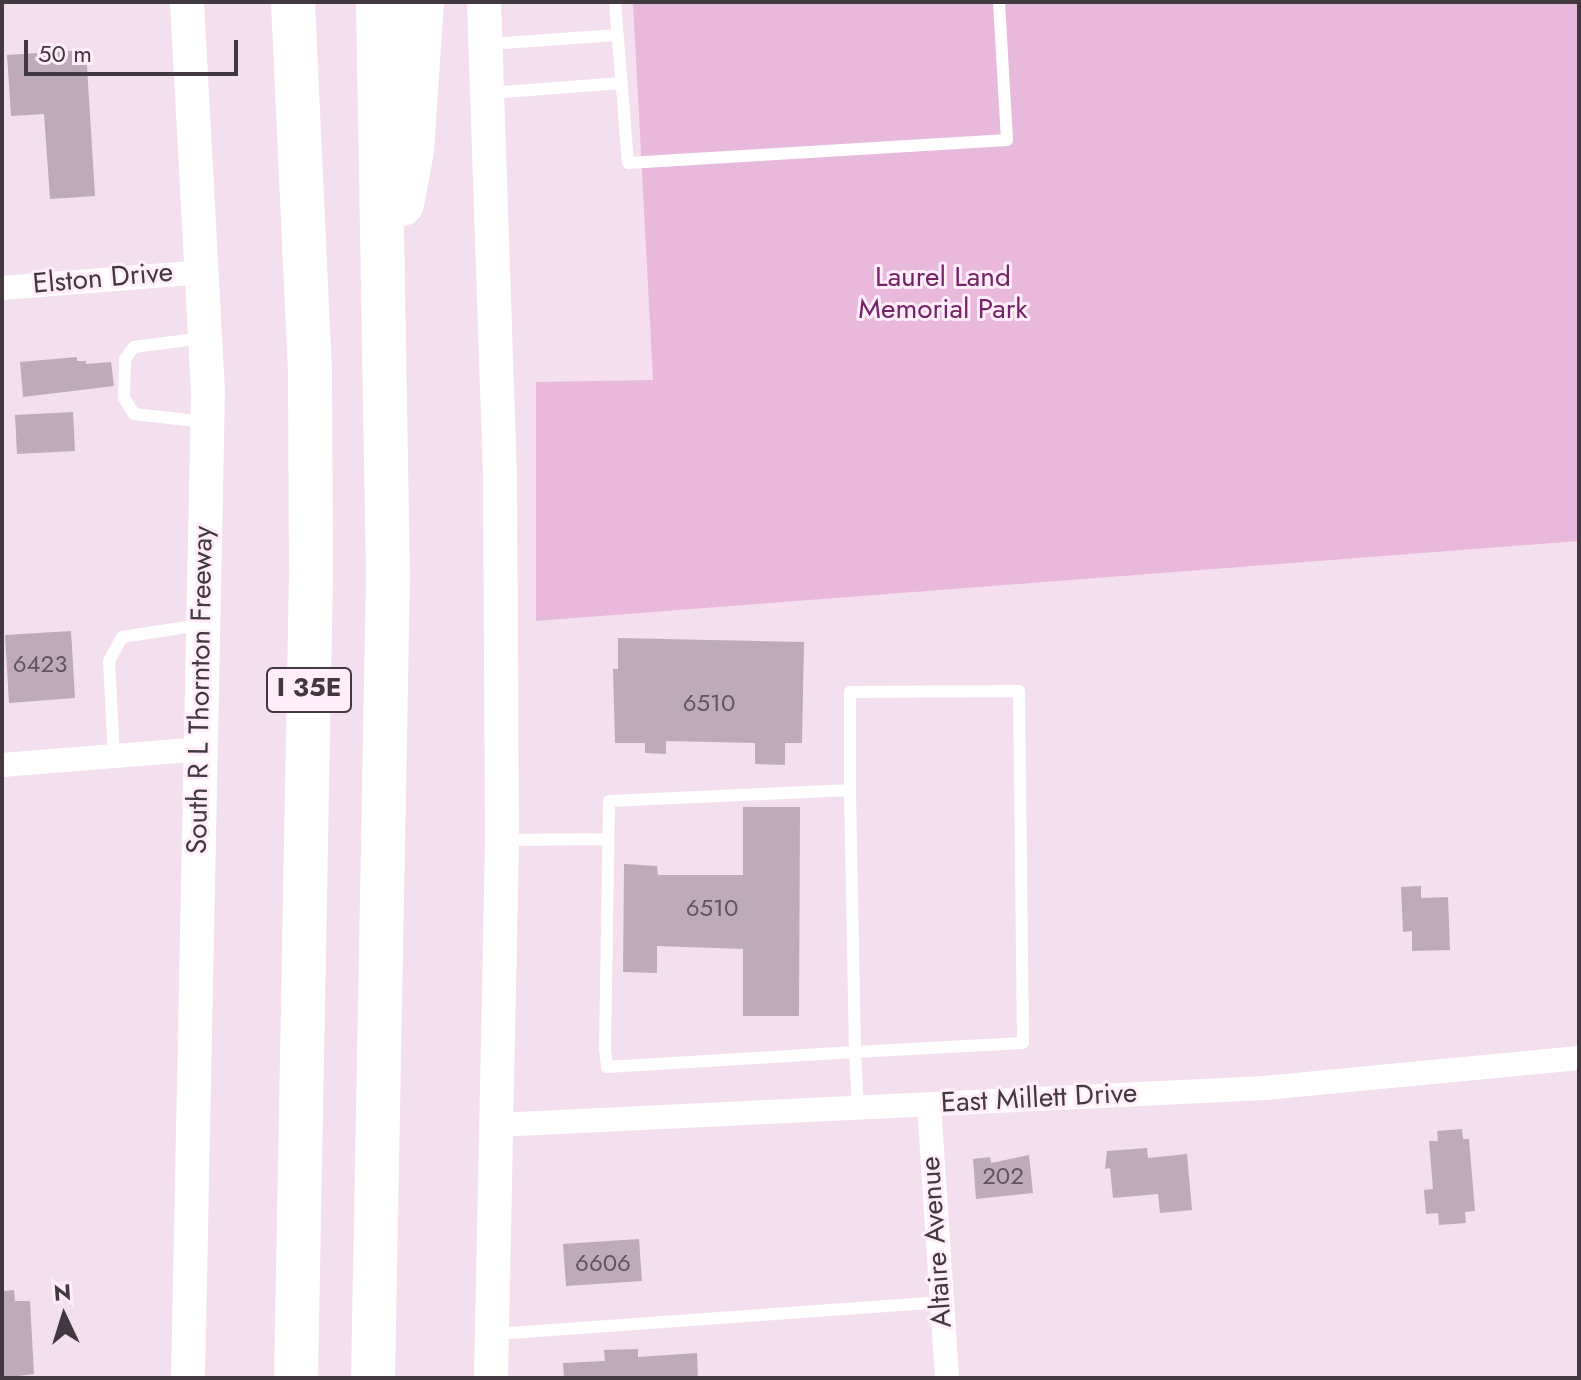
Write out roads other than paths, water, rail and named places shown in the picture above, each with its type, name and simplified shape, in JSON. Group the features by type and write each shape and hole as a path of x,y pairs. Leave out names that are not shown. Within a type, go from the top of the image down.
{"highway":[{"name":"I 35E","path":"293,2 310,373 311,560 296,1378"},
{"name":"I 35E","path":"373,1378 388,576 378,2"},
{"path":"385,293 412,151 422,2"}],"main road":[{"name":"South R L Thornton Freeway","path":"187,2 204,272 207,422 188,1378"},
{"path":"484,2 500,477 502,840 491,1378"}],"street":[{"name":"Elston Drive","path":"2,288 204,272"},
{"path":"2,765 202,749"},
{"name":"East Millett Drive","path":"497,1125 1265,1088 1579,1058"},
{"name":"Altaire Avenue","path":"929,1105 947,1378"}],"lane":[{"path":"615,2 628,163 1007,140 999,2"},
{"path":"486,45 617,35"},
{"path":"487,93 621,83"},
{"path":"206,337 134,347 125,359 124,398 134,414 207,422"},
{"path":"114,756 109,661 122,637 204,625"},
{"path":"850,790 609,801 607,1067 855,1052 1023,1043 1019,691 850,692 855,1052 858,1108"},
{"path":"502,840 608,839"},
{"path":"492,1334 942,1302"}],"park label":[{"name":"Laurel Land Memorial Park","path":"943,295"}]}
